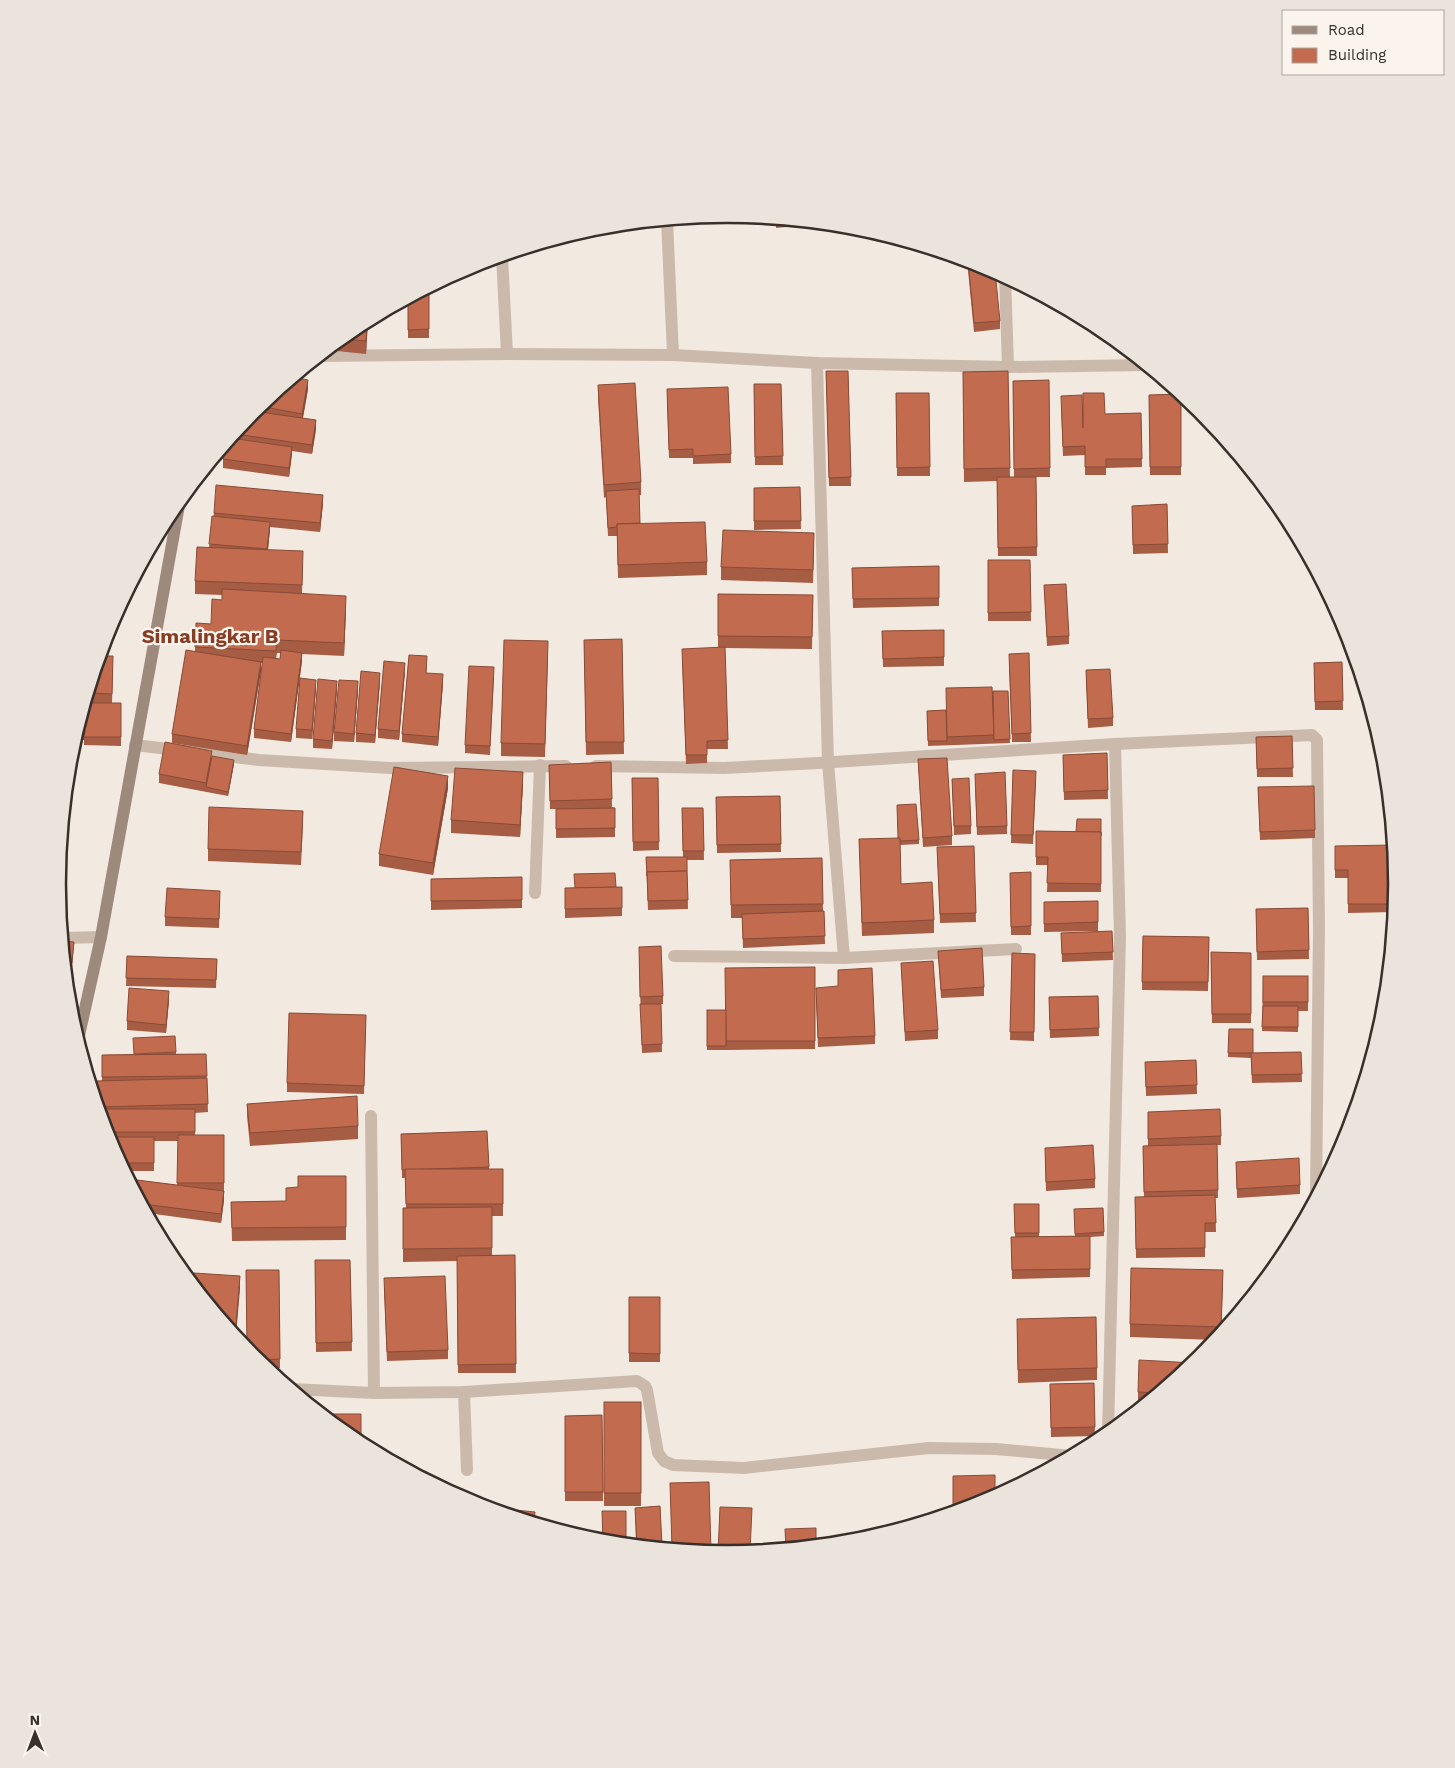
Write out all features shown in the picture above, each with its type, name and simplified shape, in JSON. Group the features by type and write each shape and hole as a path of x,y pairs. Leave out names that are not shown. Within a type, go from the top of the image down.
{"main road":[{"path":"82,1024 100,938 176,519"}],"street":[{"path":"667,226 673,355"},
{"path":"502,263 507,354"},
{"path":"1005,284 1008,367"},
{"path":"329,356 673,355 817,363 1008,367 1137,365"},
{"path":"817,363 828,762 844,958"},
{"path":"135,745 259,760 390,768 540,765 724,768 1115,744 1312,735 1316,740 1319,930 1316,1185"},
{"path":"1108,1425 1120,936 1115,744"},
{"path":"535,893 540,765"},
{"path":"69,938 100,938"},
{"path":"674,956 844,958 1016,949"},
{"path":"371,1116 374,1393"},
{"path":"302,1389 374,1393 464,1392 637,1381 648,1390 658,1453 664,1461 673,1465 744,1468 929,1448 996,1448 1061,1455"},
{"path":"464,1392 467,1470"}],"building":[{"path":"969,269 996,280 1000,321 974,323"},
{"path":"429,294 429,329 408,330 408,305"},
{"path":"367,330 366,341 352,340"},
{"path":"826,371 848,371 851,477 829,478"},
{"path":"1008,371 1010,468 964,469 963,372"},
{"path":"302,379 308,380 302,414 269,408"},
{"path":"1049,380 1050,468 1014,469 1013,381"},
{"path":"635,383 641,482 604,485 598,385"},
{"path":"754,384 781,384 783,456 755,457"},
{"path":"728,387 731,454 693,456 693,449 669,450 667,389"},
{"path":"896,393 929,393 930,467 897,468"},
{"path":"1083,393 1104,393 1105,414 1141,413 1142,459 1106,459 1106,467 1085,467 1085,446 1063,447 1061,396 1082,395 1083,428"},
{"path":"1171,394 1181,403 1181,467 1150,467 1149,395"},
{"path":"264,413 316,420 312,445 242,435"},
{"path":"238,439 292,447 289,468 223,459"},
{"path":"997,477 1036,477 1037,547 998,548"},
{"path":"216,485 323,495 320,523 214,513"},
{"path":"800,487 801,521 754,521 754,488"},
{"path":"639,489 640,523 617,524 617,527 608,528 606,491"},
{"path":"1167,504 1168,544 1133,545 1132,506"},
{"path":"212,516 270,522 267,549 209,544"},
{"path":"705,522 707,562 618,565 617,524"},
{"path":"723,530 814,533 813,570 721,567"},
{"path":"197,547 303,551 302,585 195,581"},
{"path":"988,560 1030,560 1031,612 988,613"},
{"path":"939,566 939,598 853,599 852,568"},
{"path":"1066,584 1069,636 1047,637 1044,585"},
{"path":"222,589 346,596 344,643 277,640 276,651 195,647 196,623 211,624 212,599 222,600"},
{"path":"718,594 813,595 812,637 718,636"},
{"path":"944,630 944,657 883,659 882,631"},
{"path":"622,639 624,742 586,742 584,640"},
{"path":"504,640 548,641 545,744 501,743"},
{"path":"725,647 728,740 707,741 707,755 686,755 682,649"},
{"path":"186,650 261,662 247,746 172,734"},
{"path":"281,650 302,653 291,734 254,729 263,657 280,659"},
{"path":"1029,653 1031,733 1012,734 1009,654"},
{"path":"409,655 427,656 426,673 443,674 438,737 402,734"},
{"path":"107,656 113,656 112,694 95,693"},
{"path":"384,661 405,663 399,731 378,729"},
{"path":"1342,662 1343,701 1315,702 1314,663"},
{"path":"469,666 494,667 490,746 465,745"},
{"path":"1110,669 1113,718 1088,719 1086,670"},
{"path":"361,671 380,673 375,735 356,733"},
{"path":"300,678 316,680 312,730 296,729"},
{"path":"318,679 337,681 332,741 313,739"},
{"path":"339,680 358,681 354,734 334,732"},
{"path":"992,687 994,735 947,737 946,688"},
{"path":"993,691 1008,691 1010,739 994,740"},
{"path":"92,703 121,703 121,737 84,737"},
{"path":"946,710 947,741 928,741 927,711"},
{"path":"1292,736 1293,768 1257,769 1256,737"},
{"path":"165,742 212,751 206,783 159,774"},
{"path":"1107,753 1108,790 1064,792 1063,755"},
{"path":"212,756 234,760 228,792 206,787"},
{"path":"947,758 952,836 923,838 918,759"},
{"path":"611,762 612,799 550,801 549,765"},
{"path":"394,767 448,776 433,863 379,854"},
{"path":"455,768 523,772 520,825 451,820"},
{"path":"1013,770 1036,771 1033,835 1011,835"},
{"path":"1005,772 1007,826 977,827 975,774"},
{"path":"632,778 658,778 659,842 633,842"},
{"path":"969,778 971,826 954,826 952,779"},
{"path":"1314,786 1315,830 1260,832 1258,787"},
{"path":"780,796 781,844 717,845 716,797"},
{"path":"916,804 919,840 900,841 900,838 898,838 897,805"},
{"path":"209,807 303,811 301,852 208,849"},
{"path":"615,808 615,828 556,829 556,809"},
{"path":"682,808 703,808 704,851 683,851"},
{"path":"1077,819 1101,819 1101,832 1076,832"},
{"path":"1036,831 1101,832 1101,884 1047,883 1048,857 1036,857"},
{"path":"900,838 901,884 932,882 934,920 862,923 859,839"},
{"path":"1387,845 1388,904 1348,904 1348,870 1335,870 1335,846"},
{"path":"974,846 976,913 940,914 937,847"},
{"path":"646,857 687,857 687,871 647,872 647,876"},
{"path":"822,858 823,904 731,905 730,860"},
{"path":"687,871 688,900 648,901 647,872"},
{"path":"1031,872 1031,926 1011,927 1010,873"},
{"path":"615,873 616,887 575,888 574,874"},
{"path":"522,877 522,900 431,901 431,879"},
{"path":"622,887 622,908 565,909 565,888"},
{"path":"167,888 220,891 219,919 165,917"},
{"path":"1098,901 1098,922 1044,924 1044,902"},
{"path":"1308,908 1309,950 1257,952 1256,909"},
{"path":"824,911 825,936 743,939 742,914"},
{"path":"1112,931 1113,952 1062,954 1061,933"},
{"path":"1143,936 1209,937 1208,982 1142,982"},
{"path":"69,942 74,942 71,963"},
{"path":"661,946 663,996 640,997 639,947"},
{"path":"982,948 984,987 941,990 938,951"},
{"path":"1211,952 1251,953 1251,1014 1212,1014"},
{"path":"1012,953 1035,954 1034,1032 1010,1032"},
{"path":"127,956 217,959 216,980 126,978"},
{"path":"933,961 938,1030 905,1032 901,963"},
{"path":"815,967 815,1041 726,1041 725,968"},
{"path":"872,968 875,1036 818,1038 816,988 838,986 838,970"},
{"path":"1263,976 1308,976 1308,1002 1263,1002"},
{"path":"129,988 169,991 166,1025 127,1021"},
{"path":"1098,996 1099,1028 1050,1030 1049,997"},
{"path":"640,1004 661,1004 662,1044 642,1045"},
{"path":"1263,1006 1298,1006 1298,1027 1262,1027"},
{"path":"707,1010 726,1010 726,1046 707,1046"},
{"path":"289,1013 366,1015 364,1086 287,1083"},
{"path":"1229,1029 1253,1029 1253,1053 1228,1053"},
{"path":"175,1036 176,1052 134,1054 133,1038"},
{"path":"1301,1052 1302,1074 1252,1075 1251,1053"},
{"path":"206,1054 207,1076 102,1077 102,1055"},
{"path":"1196,1060 1197,1085 1146,1087 1145,1062"},
{"path":"207,1078 208,1104 105,1107 96,1081"},
{"path":"357,1096 358,1126 250,1133 247,1104"},
{"path":"106,1109 195,1109 195,1132 115,1132"},
{"path":"1220,1109 1221,1136 1148,1139 1148,1112"},
{"path":"487,1131 489,1167 402,1170 401,1134"},
{"path":"178,1135 224,1135 224,1183 177,1183"},
{"path":"117,1137 154,1137 154,1163 128,1163"},
{"path":"1217,1144 1218,1190 1144,1192 1143,1146"},
{"path":"1093,1145 1095,1179 1046,1182 1045,1148"},
{"path":"1299,1158 1300,1185 1237,1189 1236,1162"},
{"path":"405,1169 503,1169 503,1204 406,1204"},
{"path":"298,1176 346,1176 346,1227 232,1228 231,1202 286,1201 286,1188 298,1187"},
{"path":"136,1180 224,1191 221,1214 150,1205"},
{"path":"1215,1195 1216,1223 1205,1223 1205,1248 1136,1249 1135,1197"},
{"path":"1014,1204 1039,1204 1039,1233 1015,1233"},
{"path":"492,1207 492,1248 403,1249 403,1208"},
{"path":"1103,1208 1104,1232 1075,1234 1074,1209"},
{"path":"1090,1236 1090,1269 1012,1270 1011,1237"},
{"path":"515,1255 516,1364 458,1365 457,1256"},
{"path":"315,1260 350,1260 352,1342 316,1343"},
{"path":"1131,1268 1223,1270 1221,1324 1219,1327 1130,1324"},
{"path":"246,1270 279,1270 280,1359 268,1359 247,1338"},
{"path":"194,1274 240,1276 236,1326 203,1287"},
{"path":"445,1276 448,1350 387,1352 384,1278"},
{"path":"629,1297 660,1297 660,1354 629,1353"},
{"path":"1096,1317 1097,1368 1018,1370 1017,1319"},
{"path":"1139,1360 1184,1362 1149,1393 1138,1392"},
{"path":"1094,1383 1095,1427 1051,1428 1050,1384"},
{"path":"604,1402 641,1402 641,1493 604,1493"},
{"path":"332,1414 361,1414 361,1435"},
{"path":"602,1415 603,1492 565,1492 565,1416"},
{"path":"995,1475 995,1489 953,1505 953,1476"},
{"path":"709,1482 711,1545 672,1543 670,1483"},
{"path":"660,1506 662,1542 637,1539 635,1508"},
{"path":"720,1507 752,1508 750,1544 718,1545"},
{"path":"515,1510 535,1512 535,1516"},
{"path":"602,1511 626,1511 626,1538 603,1534"},
{"path":"816,1528 816,1540 786,1543 785,1529"}],"district":[{"name":"Simalingkar B","path":"210,636"}]}
